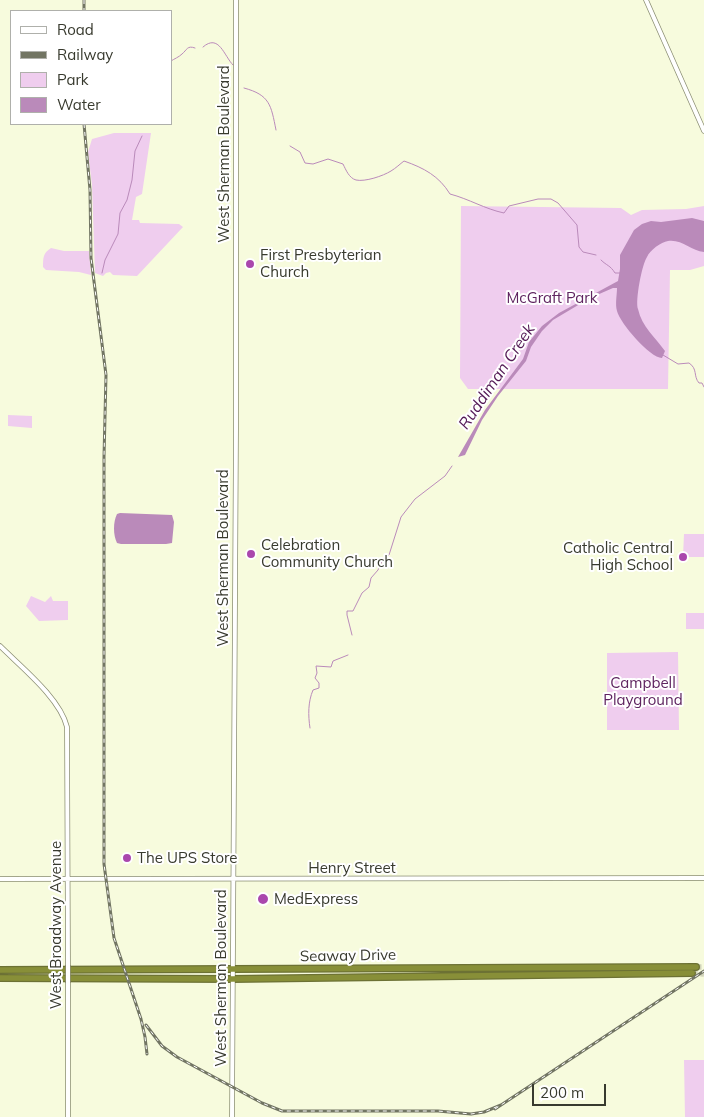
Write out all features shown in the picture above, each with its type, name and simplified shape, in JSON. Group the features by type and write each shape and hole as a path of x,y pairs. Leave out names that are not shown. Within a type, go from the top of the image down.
{"highway":[{"path":"484,976 480,973 484,970 525,967"},
{"path":"536,975 582,973 586,971 584,967"},
{"name":"Seaway Drive","path":"0,970 696,967"},
{"path":"234,978 241,976 285,976 288,972 284,969"},
{"path":"182,978 178,976 180,972 222,972 229,970"},
{"name":"Seaway Drive","path":"0,978 692,974"}],"main road":[{"name":"West Sherman Boulevard","path":"232,1117 234,978 229,970 233,880 236,0"},
{"path":"646,0 704,132"},
{"name":"West Broadway Avenue","path":"0,646 60,708 64,714 68,733 68,1117"},
{"name":"Henry Street","path":"0,879 704,878"}],"green space":[{"path":"114,133 151,133 142,194 136,197 132,220 139,220 140,223 179,224 183,227 137,276 113,275 110,272 103,276 95,273 92,185 88,152 92,139"},
{"name":"McGraft Park","path":"461,206 621,208 631,215 642,210 686,209 704,206 704,266 690,270 670,270 668,389 468,389 460,378"},
{"path":"51,248 64,251 89,251 91,275 79,272 46,270 43,267 43,258"},
{"path":"8,415 32,416 32,428 8,426"},
{"path":"684,534 704,534 704,557 683,557"},
{"path":"31,596 45,602 51,596 53,601 68,601 68,620 39,621 26,606"},
{"path":"686,613 704,613 704,629 686,629"},
{"name":"Campbell Playground","path":"678,652 679,730 607,730 607,653"},
{"path":"684,1060 704,1060 704,1117 685,1117"}],"water":[{"path":"692,218 704,221 704,252 695,250 682,243 665,242 648,254 641,274 637,298 638,309 646,327 665,351 662,358 643,346 619,316 616,308 617,288 590,298 553,320 542,331 531,347 526,361 498,396 482,420 465,455 458,457 485,410 523,359 529,342 542,326 559,313 618,281 620,255 634,230 642,224 651,221 661,222"},
{"path":"117,514 172,515 174,522 172,543 117,543 114,525"}],"waterway":[{"path":"203,47 209,43 217,44 233,65"},
{"path":"172,60 189,48 195,48"},
{"path":"244,88 259,94 268,102 273,114 276,130"},
{"path":"102,273 105,260 118,234 120,213 127,200 132,180 135,151 142,136"},
{"path":"290,146 300,152 305,163 313,164 328,159 343,164 350,176 356,180 383,175 404,161 430,173 441,182 450,194 504,213 509,206 538,199 551,199 558,203 577,225 579,247 583,252 596,255"},
{"path":"601,260 615,273 620,273"},
{"path":"663,355 678,364 689,363 692,365 697,380 704,387"},
{"name":"Ruddiman Creek","path":"352,635 347,611 353,611 362,593 369,587 371,578 378,570 382,561 389,555 401,517 415,499 445,476 452,466"},
{"name":"Ruddiman Creek","path":"310,728 310,699 313,690 319,688 319,683 315,678 317,673 316,666 331,667 333,661 348,655"}],"tunnel":[{"path":"696,967 704,967"},
{"path":"692,973 704,974"}],"railway":[{"path":"84,0 84,10"},
{"path":"84,125 90,190 91,258 106,375 104,457 104,864 114,938 141,1019 147,1054"},
{"path":"495,1109 704,971"},
{"path":"146,1025 162,1046 177,1057 262,1103 282,1111 438,1111 471,1114 484,1112 501,1105"}],"place":[{"name":"First Presbyterian Church","path":"250,264"},
{"name":"Celebration Community Church","path":"251,554"},
{"name":"Catholic Central High School","path":"683,557"},
{"name":"The UPS Store","path":"127,858"},
{"name":"MedExpress","path":"263,899"}]}
